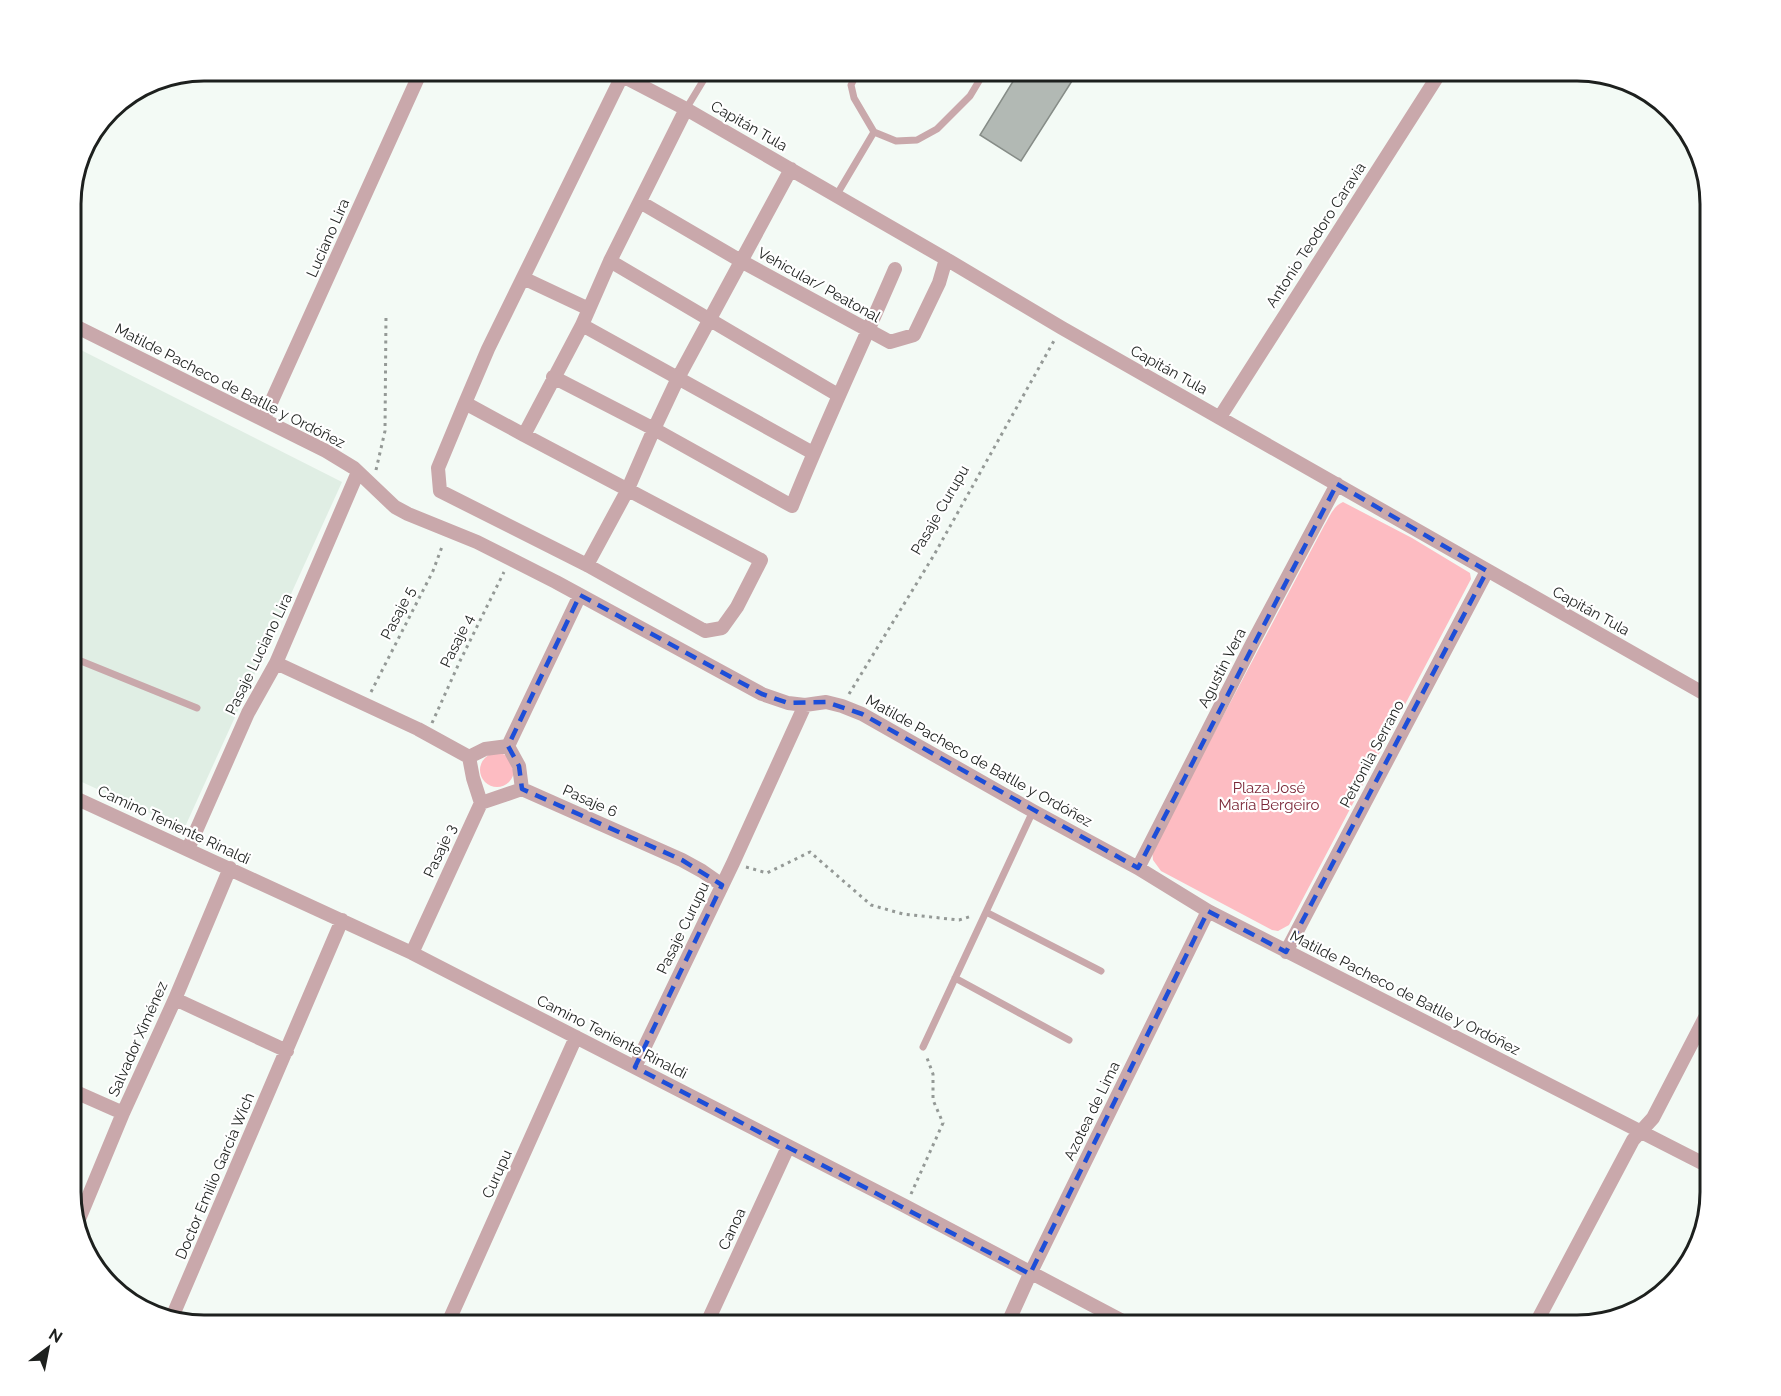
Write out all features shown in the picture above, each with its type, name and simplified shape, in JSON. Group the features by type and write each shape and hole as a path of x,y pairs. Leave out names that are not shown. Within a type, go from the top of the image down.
{"street":[{"name":"Luciano Lira","path":"264,418 416,81"},
{"path":"465,403 761,561 737,607 722,628 705,631 587,565 440,491 438,468 465,403 613,81"},
{"name":"Capitán Tula","path":"632,81 686,109 1062,328 1700,691"},
{"name":"Antonio Teodoro Caravia","path":"1220,417 1434,81"},
{"path":"524,435 582,325 610,261 686,109"},
{"path":"587,565 627,491 678,378 791,170"},
{"name":"Vehicular/ Peatonal","path":"640,202 741,261 890,342 914,335 939,283 946,259"},
{"path":"610,261 838,395"},
{"path":"553,377 654,429 792,506 838,395 895,269"},
{"path":"523,278 589,309"},
{"path":"582,325 813,453"},
{"name":"Matilde Pacheco de Batlle y Ordóñez","path":"81,329 264,418 326,451 358,472 395,507 416,518 477,542 762,694 788,703 806,705 826,702 862,714 1138,868 1208,911 1642,1130 1700,1162"},
{"name":"Pasaje Luciano Lira","path":"188,849 248,713 276,663 358,472"},
{"name":"Agustín Vera","path":"1138,868 1338,484"},
{"name":"Petronila Serrano","path":"1286,952 1487,571"},
{"path":"508,746 580,595"},
{"path":"276,663 427,735 469,758 481,803 522,789 519,766 508,746"},
{"name":"Pasaje Curupu","path":"635,1067 806,705"},
{"path":"469,758 485,749 508,746"},
{"name":"Pasaje 6","path":"522,789 682,860 722,885"},
{"name":"Camino Teniente Rinaldi","path":"81,801 412,953 905,1206 1109,1315"},
{"name":"Pasaje 3","path":"412,953 481,803"},
{"name":"Salvador Ximénez","path":"82,1211 230,868"},
{"name":"Azotea de Lima","path":"1012,1315 1208,911"},
{"name":"Doctor Emilio García Wich","path":"175,1311 342,920"},
{"path":"175,999 287,1051"},
{"path":"1541,1315 1633,1140 1653,1118 1700,1027"},
{"name":"Curupu","path":"452,1315 576,1037"},
{"path":"81,1094 123,1113"},
{"name":"Canoa","path":"711,1315 788,1147"}],"lane":[{"path":"686,109 703,81"},
{"path":"853,81 851,85 854,98 874,132 896,141 917,140 937,129 970,96 979,81"},
{"path":"836,195 874,132"},
{"path":"81,661 197,708"},
{"path":"923,1047 1034,811"},
{"path":"986,912 1101,971"},
{"path":"955,978 1069,1040"}],"path":[{"path":"358,472 376,471 385,431 386,314"},
{"name":"Pasaje Curupu","path":"842,706 934,555 1062,328"},
{"name":"Pasaje 5","path":"365,705 433,571 448,531"},
{"name":"Pasaje 4","path":"427,735 510,559"},
{"path":"733,863 767,873 810,852 871,905 903,914 959,920 986,912"},
{"path":"905,1206 943,1123 933,1100 933,1074 923,1047"}],"highlighted area":[{"path":"1337,484 1487,571 1286,952 1208,911 1030,1274 635,1067 722,885 682,860 522,789 519,766 508,746 580,595 762,694 788,703 826,702 862,714 1138,868"}],"shaded area":[{"path":"81,350 342,482 184,829 81,782"}],"green space":[{"name":"Plaza José María Bergeiro","path":"1343,502 1412,538 1470,573 1471,579 1289,925 1278,931 1272,930 1161,871 1153,860 1152,850 1324,526 1334,509"},
{"path":"497,753 509,758 514,770 509,782 497,787 485,782 480,770 485,758"}],"building":[{"path":"1013,81 1072,81 1021,161 980,135"}]}
